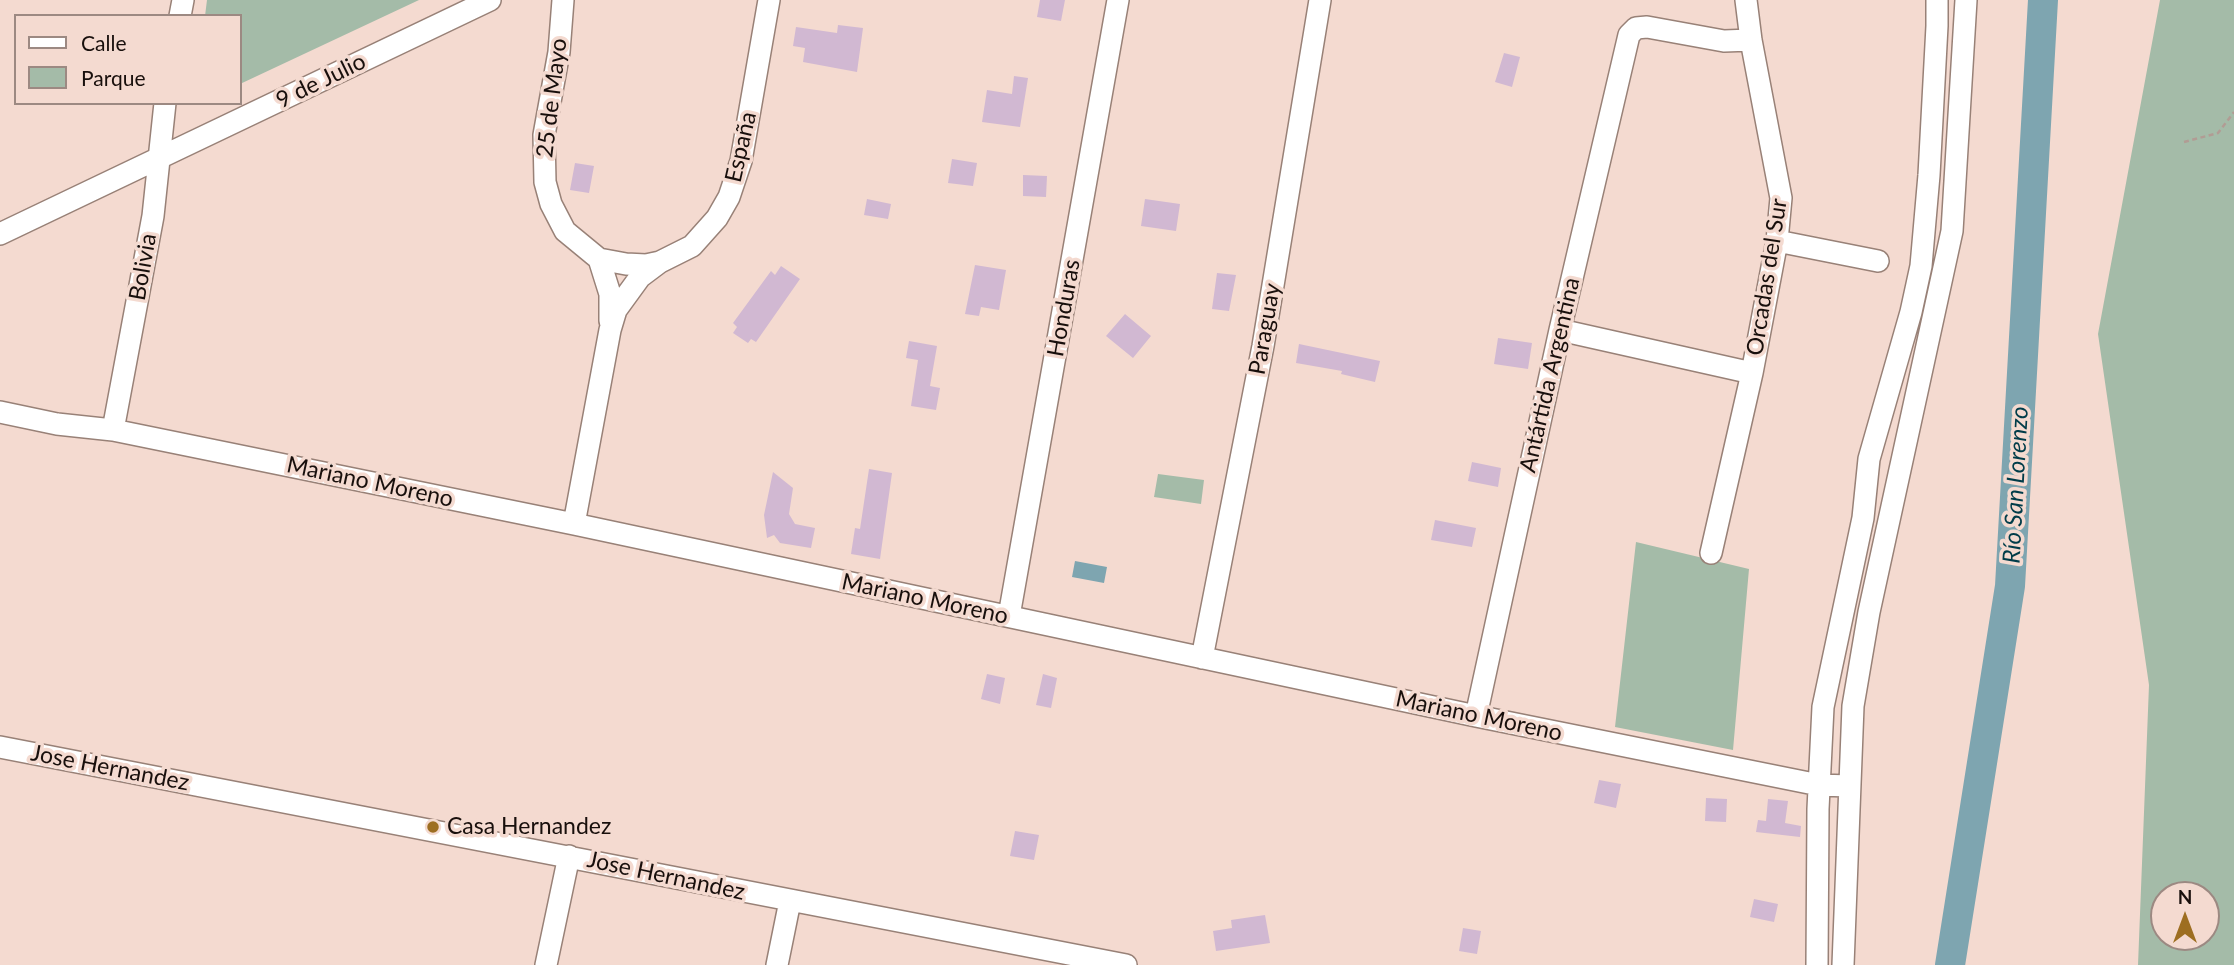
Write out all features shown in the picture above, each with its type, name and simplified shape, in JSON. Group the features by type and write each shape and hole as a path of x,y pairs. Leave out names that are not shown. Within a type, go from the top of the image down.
{"street":[{"name":"9 de Julio","path":"0,234 490,0"},
{"name":"25 de Mayo","path":"563,0 559,52 544,135 545,182 554,212 565,231 599,259"},
{"name":"España","path":"573,524 616,310 640,277 699,240 717,218 729,197 741,162 769,0"},
{"name":"Honduras","path":"1009,616 1118,0"},
{"name":"Paraguay","path":"1202,658 1263,346 1320,0"},
{"name":"Orcadas del Sur","path":"1711,553 1752,373 1777,242 1781,198 1746,0"},
{"path":"1817,965 1819,785 1823,707 1863,519 1869,459 1921,266 1929,175 1937,0"},
{"path":"1843,965 1853,706 1858,669 1952,231 1966,0"},
{"name":"Antártida Argentina","path":"1476,716 1560,330 1629,35 1636,28 1647,27 1724,41 1751,40"},
{"name":"Bolivia","path":"113,430 153,216 165,105"},
{"path":"1777,242 1878,261"},
{"name":"España","path":"610,330 610,294 599,259 646,265 660,262"},
{"path":"1560,330 1752,373"},
{"name":"Mariano Moreno","path":"0,412 57,424 113,430 573,524 1476,716 1819,785 1849,786"},
{"name":"Jose Hernandez","path":"0,747 1126,965"},
{"path":"546,965 569,856"},
{"path":"777,965 790,901"}],"path":[{"path":"2184,142 2218,133 2234,112"}],"green space":[{"path":"207,0 419,0 242,83 242,14 205,14"},
{"path":"2160,0 2234,0 2234,965 2138,965 2149,685 2098,334"},
{"path":"1158,474 1204,480 1201,504 1154,497"},
{"path":"1636,542 1749,569 1733,750 1615,727"}],"water":[{"path":"1075,561 1107,567 1104,583 1072,577"}],"building":[{"path":"1040,0 1065,0 1061,21 1037,17"},
{"path":"838,25 863,28 857,72 803,62 805,48 793,46 796,27 837,33"},
{"path":"1504,53 1520,57 1512,87 1495,82"},
{"path":"1014,76 1028,78 1020,127 982,122 987,90 1012,94"},
{"path":"952,159 977,163 973,186 948,183"},
{"path":"575,163 594,166 589,193 570,190"},
{"path":"1023,175 1047,176 1046,197 1023,196"},
{"path":"867,199 891,204 888,219 864,215"},
{"path":"1145,199 1180,204 1176,231 1141,226"},
{"path":"975,265 1006,270 999,310 981,307 979,316 965,314"},
{"path":"781,266 800,279 756,342 751,339 748,343 733,333 737,327 733,323 771,271 775,275"},
{"path":"1217,273 1236,275 1229,311 1212,309"},
{"path":"1125,314 1151,336 1133,358 1106,336"},
{"path":"1498,338 1532,343 1528,369 1494,364"},
{"path":"909,341 937,346 930,386 940,388 936,410 911,406 918,360 906,358"},
{"path":"1299,344 1380,361 1375,382 1341,374 1342,371 1296,363"},
{"path":"1472,462 1501,468 1498,487 1468,481"},
{"path":"869,469 892,473 880,559 851,554 855,528 860,529"},
{"path":"773,472 793,488 789,514 795,524 815,528 811,548 780,543 774,535 767,538 764,515"},
{"path":"1435,520 1476,528 1472,547 1431,540"},
{"path":"987,674 1005,678 1000,704 981,699"},
{"path":"1043,674 1057,678 1051,708 1036,705"},
{"path":"1599,780 1621,784 1616,808 1594,803"},
{"path":"1706,798 1727,799 1726,822 1705,821"},
{"path":"1768,799 1788,801 1785,823 1801,826 1800,837 1756,832 1758,820 1766,821"},
{"path":"1015,831 1039,835 1034,860 1010,856"},
{"path":"1754,899 1778,904 1774,922 1750,917"},
{"path":"1265,915 1270,943 1216,951 1213,931 1232,928 1231,920"},
{"path":"1463,928 1481,931 1477,954 1459,951"}],"waterway":[{"name":"Río San Lorenzo","path":"1950,965 2010,586 2043,0"}],"place":[{"name":"Casa Hernandez","path":"433,827"}]}
